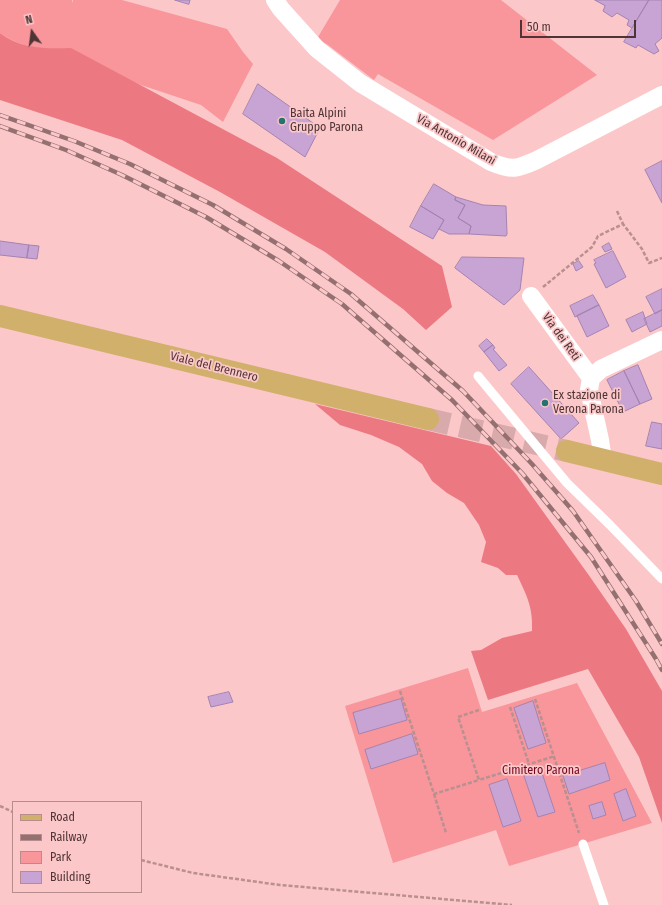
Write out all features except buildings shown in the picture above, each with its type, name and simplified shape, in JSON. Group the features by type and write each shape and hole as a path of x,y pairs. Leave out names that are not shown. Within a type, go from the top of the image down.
{"main road":[{"name":"Viale del Brennero","path":"0,316 428,419"},
{"path":"567,451 662,474"}],"street":[{"name":"Via Antonio Milani","path":"275,0 281,9 317,49 360,83 491,162 504,168 520,168 662,95"},
{"name":"Via dei Reti","path":"531,296 591,378"},
{"path":"603,460 589,390 591,378 601,369 662,340"}],"lane":[{"path":"478,376 567,483 662,579"},
{"path":"583,844 604,905"}],"path":[{"path":"617,211 623,224 642,249 649,264 662,258"},
{"path":"531,296 592,247 598,236 623,224"},
{"path":"400,691 446,833"},
{"path":"535,699 583,844"},
{"path":"510,707 528,764"},
{"path":"479,710 458,717 479,780"},
{"path":"434,794 555,756"},
{"path":"0,806 12,812"},
{"path":"142,860 193,873 280,886 512,905"}],"green space":[{"path":"0,0 72,0 72,3 73,0 122,0 227,29 253,64 223,122 201,105 57,57 59,49 36,48 13,41 0,33"},
{"path":"340,0 501,0 597,75 493,140 378,74 374,80 320,40 318,37"},
{"name":"Cimitero Parona","path":"468,668 482,712 577,683 652,823 509,866 496,830 393,863 345,706"}],"shaded area":[{"path":"0,33 16,42 34,47 71,48 277,158 442,266 452,307 426,330 403,309 325,252 220,192 122,140 0,100"},
{"path":"315,404 491,446 516,474 626,629 662,691 662,823 639,757 588,669 488,700 471,651 481,650 502,638 532,631 529,602 517,575 506,575 498,568 481,562 486,542 479,525 464,503 447,493 432,481 422,464 399,447 371,435 340,425"}],"tunnel":[{"path":"428,419 567,451"}],"railway":[{"path":"0,115 74,141 130,164 213,205 286,249 351,294 463,391 532,464 573,511 636,601 662,644"},
{"path":"0,126 66,150 122,175 206,217 279,261 342,304 452,400 522,473 591,557 662,670"}],"place":[{"name":"Baita Alpini Gruppo Parona","path":"282,121"},
{"name":"Ex stazione di Verona Parona","path":"545,403"}]}
